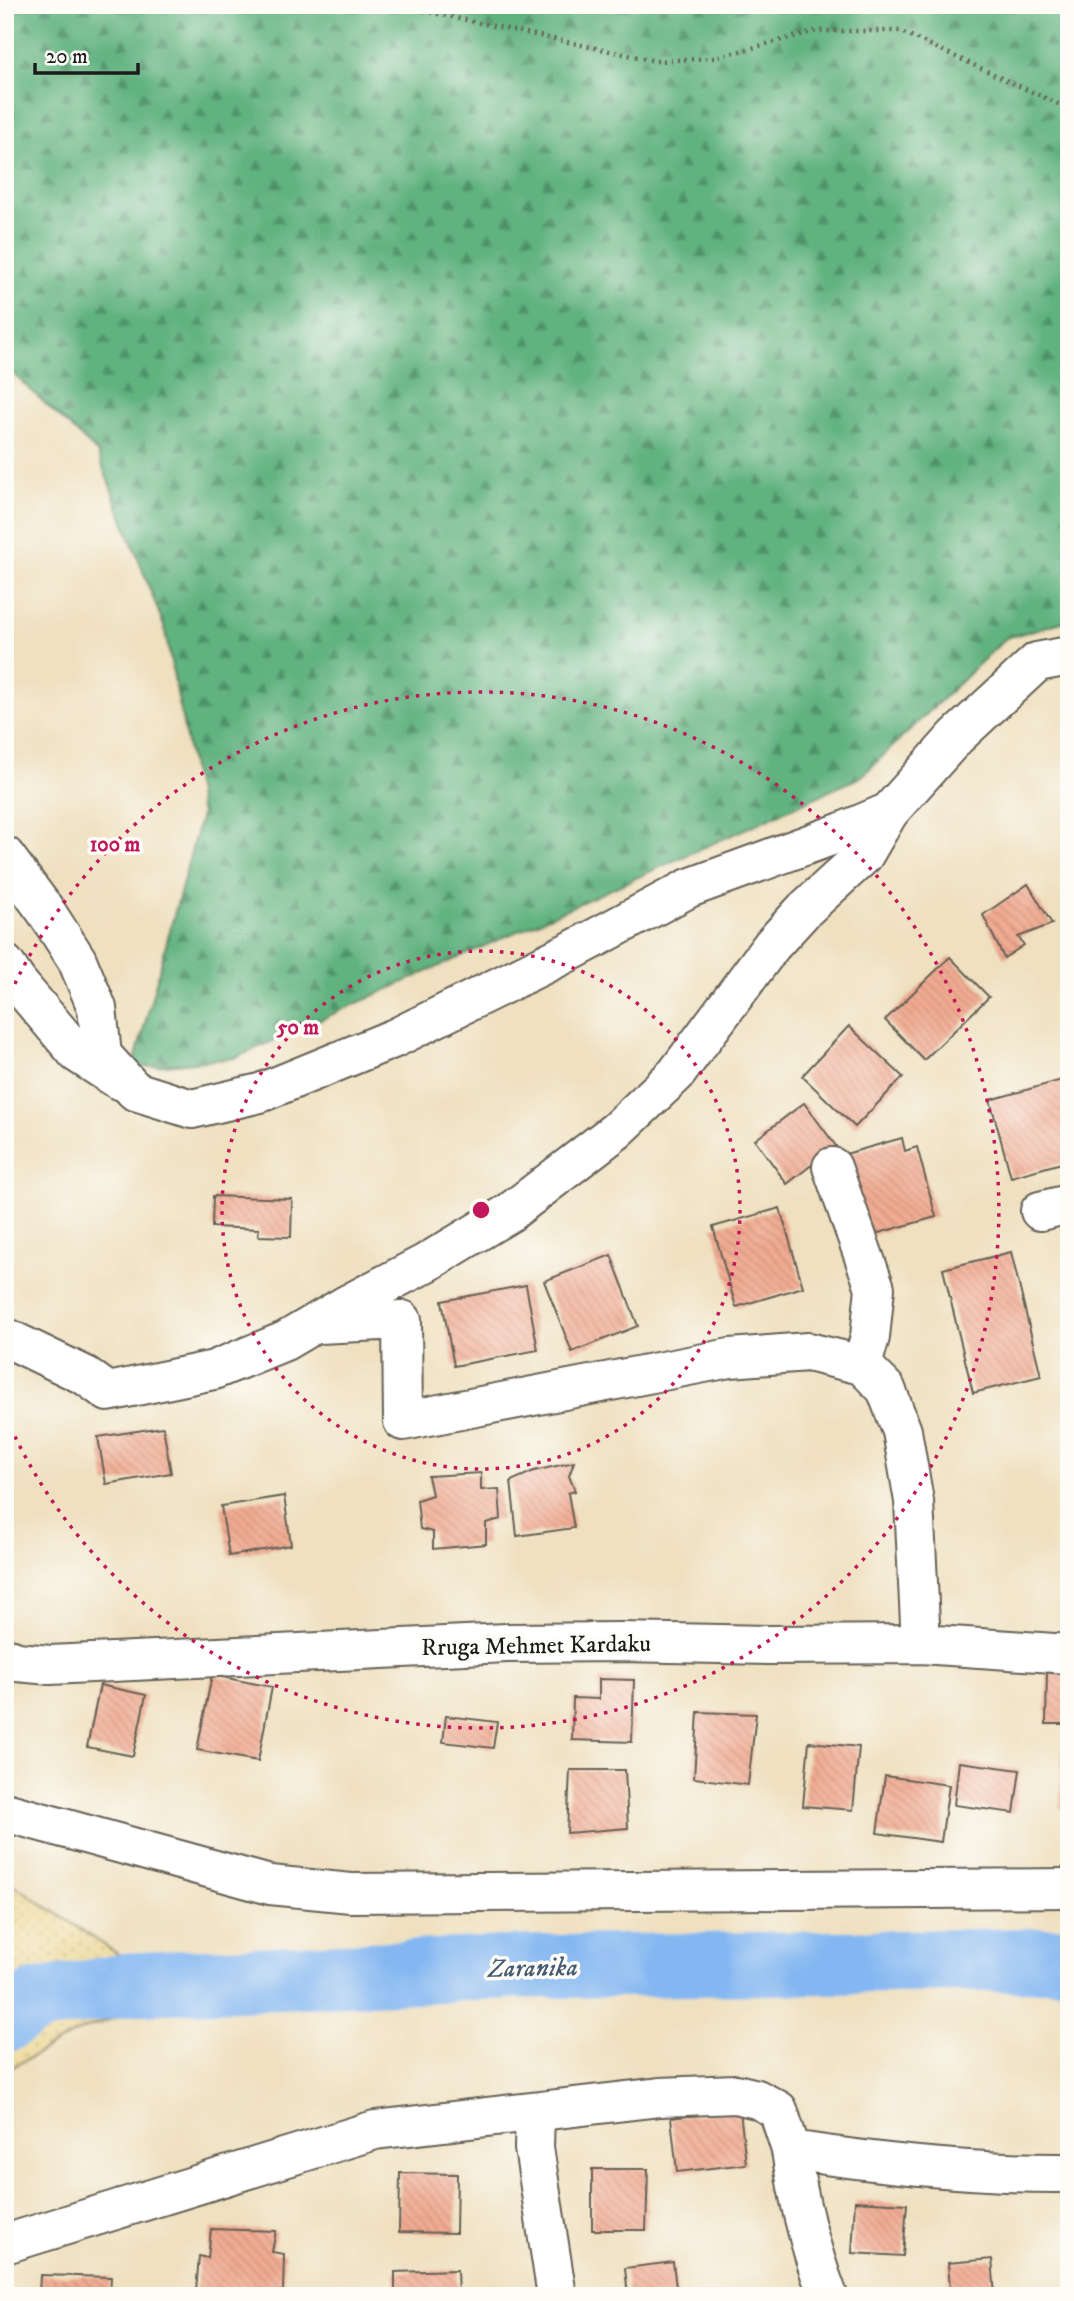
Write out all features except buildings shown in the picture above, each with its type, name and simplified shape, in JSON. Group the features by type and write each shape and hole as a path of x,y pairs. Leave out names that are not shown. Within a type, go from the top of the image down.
{"street":[{"path":"5,1337 86,1377 108,1391 214,1370 285,1341 426,1264 509,1213 617,1130 676,1074 748,977 796,919 864,855 889,812 957,737 1038,662 1069,656"},
{"path":"5,964 76,1053 135,1091 192,1109 260,1093 395,1038 573,950 689,888 889,812"},
{"path":"5,856 45,910 77,960 97,1008 102,1055 135,1091"},
{"path":"832,1167 874,1288 870,1337 862,1365"},
{"path":"313,1324 402,1320 403,1422 730,1358 808,1352 862,1365 886,1389 902,1431 914,1501 921,1644"},
{"name":"Rruga Mehmet Kardaku","path":"5,1657 17,1662 50,1665 507,1643 921,1644 1069,1654"},
{"path":"5,1812 270,1885 351,1893 1069,1888"},
{"path":"5,2244 375,2130 660,2097 736,2094 757,2099 778,2110 791,2150 797,2194 810,2247 828,2296"},
{"path":"536,2112 534,2148 557,2296"},
{"path":"791,2150 944,2168 1017,2174 1069,2174"}],"path":[{"path":"396,5 656,61 714,58 816,31 900,31 1069,109"}],"green space":[{"path":"5,5 1069,5 1069,620 1006,638 861,777 235,1058 133,1068 201,815 164,626 97,452 5,366"}],"sand":[{"path":"5,1879 118,1954 149,1959 202,1960 297,1952 487,1943 474,1985 132,2012 83,2029 5,2071"}],"waterway":[{"name":"Zaranika","path":"5,2021 36,2001 129,1984 518,1967 1069,1959"}]}
